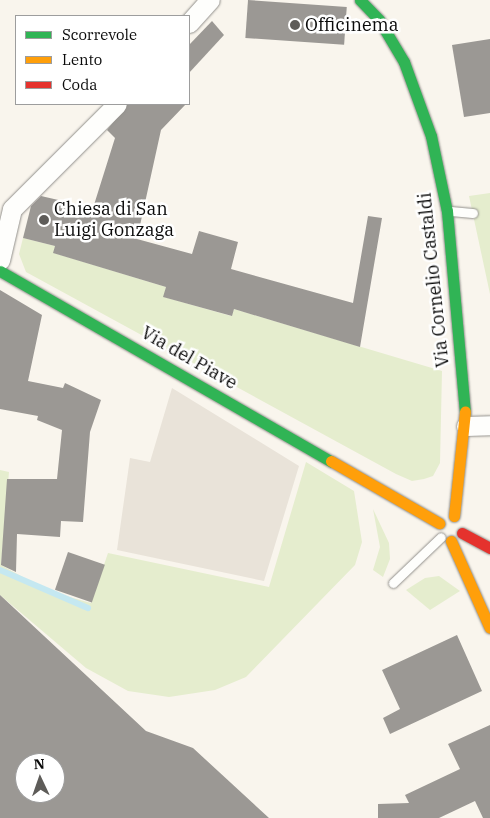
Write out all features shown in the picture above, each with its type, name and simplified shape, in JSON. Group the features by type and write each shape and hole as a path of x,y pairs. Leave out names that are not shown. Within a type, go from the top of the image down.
{"street":[{"path":"190,22 210,0"},
{"name":"Via Cornelio Castaldi","path":"360,0 404,62 431,136 447,211 466,426 454,516"},
{"path":"0,260 6,205 116,105"},
{"name":"Via del Piave","path":"0,271 360,475 439,523"},
{"path":"466,426 490,425"},
{"path":"462,533 462,523 454,516 439,523 490,628"},
{"path":"446,539 462,533 490,548"}],"lane":[{"path":"447,211 473,213"},
{"path":"393,583 446,539"}],"green space":[{"path":"490,193 490,294 469,196"},
{"path":"23,238 55,246 54,253 166,287 164,297 231,316 234,309 442,371 440,463 433,476 412,481 396,474 26,272 19,254"},
{"path":"306,462 354,491 362,542 355,565 246,677 215,690 169,697 128,691 86,668 0,595 0,470 9,472 1,565 48,591 91,603 108,553 269,587"},
{"path":"373,509 389,543 390,559 383,577 373,570 380,547"},
{"path":"439,576 460,591 430,610 406,590 425,578"}],"shaded area":[{"path":"172,388 299,466 264,581 117,550 130,458 150,462"}],"building":[{"name":"Officinema","path":"248,0 347,7 344,45 245,38"},
{"path":"212,21 224,35 190,72 190,44"},
{"path":"490,39 490,113 464,117 452,45"},
{"path":"127,105 185,105 161,130 137,239 192,254 199,231 238,242 231,269 353,303 368,216 382,218 360,347 234,309 232,316 163,297 166,287 53,253 55,246 23,238 31,206 41,196 93,208 115,138 107,130"},
{"path":"0,290 42,315 28,381 63,388 65,383 101,400 90,432 83,522 61,521 60,537 17,534 16,572 1,565 7,479 57,479 62,430 37,420 38,416 0,409"},
{"path":"68,552 105,565 92,603 55,590"},
{"path":"0,595 146,731 193,748 269,818 0,818"},
{"path":"457,635 482,691 390,734 383,718 400,709 382,670"},
{"path":"490,725 490,818 483,818 475,801 439,818 378,818 378,804 409,803 405,795 460,769 448,744"}],"waterway":[{"path":"0,570 88,608"}],"traffic: fast":[{"path":"360,0 379,20 404,62 431,136 447,211 465,412"},
{"path":"0,271 331,461"}],"traffic: slow":[{"path":"454,516 465,412"},
{"path":"331,461 439,523"},
{"path":"451,541 490,628"}],"traffic: jam":[{"path":"462,533 490,548"}],"place":[{"name":"Officinema","path":"295,25"},
{"name":"Chiesa di San Luigi Gonzaga","path":"44,220"}]}
